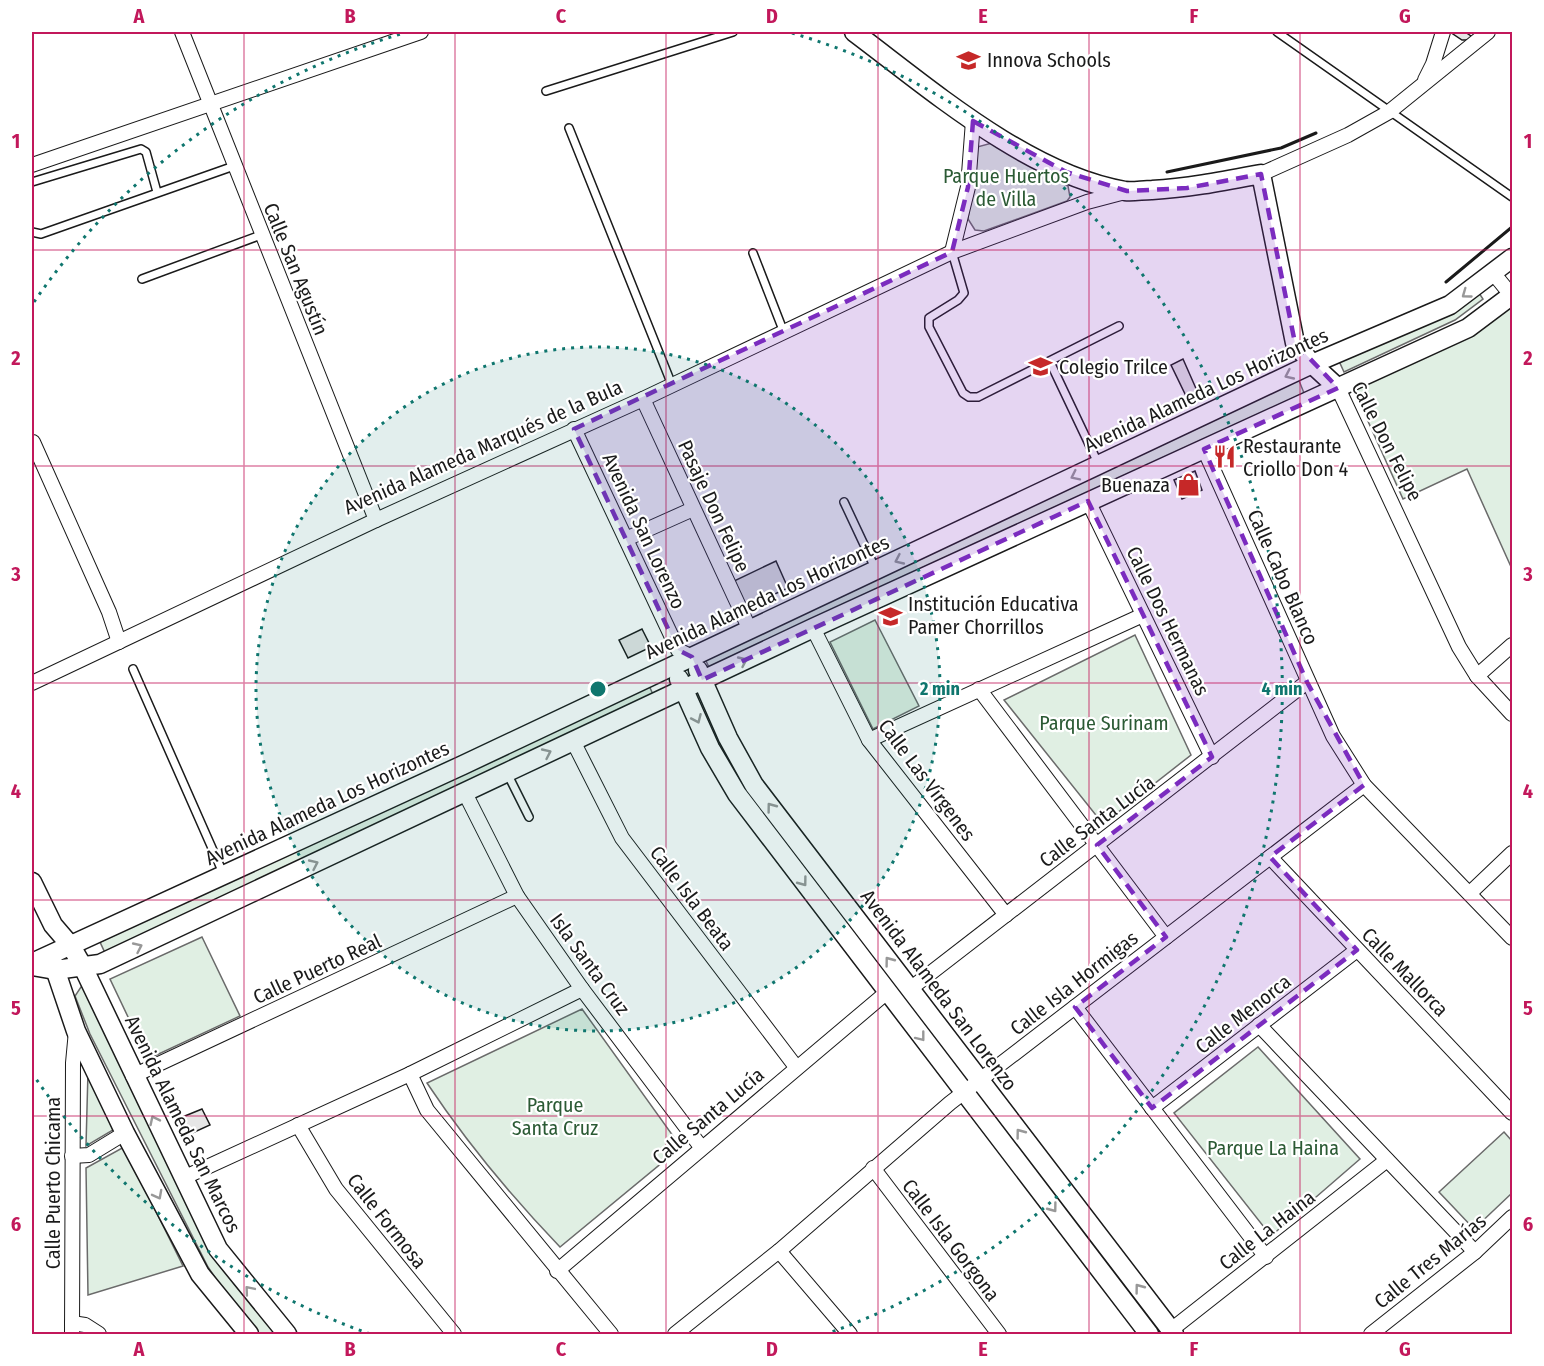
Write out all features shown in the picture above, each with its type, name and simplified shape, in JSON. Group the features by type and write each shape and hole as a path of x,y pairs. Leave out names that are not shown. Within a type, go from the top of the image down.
{"main road":[{"path":"854,32 973,121 1066,172 1127,191"},
{"name":"Avenida Alameda Marqués de la Bula","path":"1127,191 1187,188 1261,174"},
{"name":"Calle Don Felipe","path":"1261,174 1295,343 1312,364 1338,388"},
{"name":"Avenida Alameda Los Horizontes","path":"53,962 71,946 224,876 681,658 750,630 1312,364 1450,305 1494,274 1512,258"},
{"path":"32,965 53,962 83,967 100,964 813,628 1468,328 1512,295"},
{"name":"Avenida Alameda San Lorenzo","path":"681,658 702,680 728,738 754,785 1173,1332"},
{"name":"Avenida Alameda San Lorenzo","path":"681,658 683,689 710,748 737,794 886,993 965,1092 1149,1335"},
{"name":"Avenida Alameda San Marcos","path":"32,882 53,925 71,946 83,967 133,1076 218,1249 287,1335"},
{"name":"Avenida Alameda San Marcos","path":"53,925 53,962 76,1031 125,1133 200,1274 249,1335"}],"street":[{"name":"Calle San Agustín","path":"182,32 376,520"},
{"path":"32,165 421,32"},
{"name":"Avenida Alameda Marqués de la Bula","path":"1421,86 1433,64 1443,32"},
{"name":"Avenida Alameda Marqués de la Bula","path":"1261,174 1348,135 1389,112 1488,32"},
{"path":"952,252 968,187 973,121"},
{"name":"Avenida Alameda Marqués de la Bula","path":"32,683 376,520 643,399 783,330 952,252 1087,202 1127,191"},
{"path":"1494,274 1512,295"},
{"name":"Calle Don Felipe","path":"1338,388 1459,647 1477,676 1512,714"},
{"name":"Pasaje Don Felipe","path":"643,399 750,630"},
{"name":"Avenida San Lorenzo","path":"574,429 681,658"},
{"path":"33,442 109,612 119,642"},
{"name":"Calle Cabo Blanco","path":"1204,449 1333,736 1364,785 1512,939"},
{"name":"Calle Dos Hermanas","path":"1088,501 1212,757"},
{"path":"626,539 693,509"},
{"path":"869,741 1143,615"},
{"name":"Calle Las Vírgenes","path":"813,628 869,741 1006,915"},
{"path":"1477,676 1512,645"},
{"name":"Calle Santa Lucía","path":"910,989 1307,682"},
{"path":"979,690 1166,937"},
{"name":"Calle Isla Beata","path":"573,741 622,838 796,1067"},
{"name":"Calle Isla Hormigas","path":"675,1335 779,1251 873,1168 980,1080 1364,785"},
{"name":"Isla Santa Cruz","path":"465,793 517,896 582,989 701,1146"},
{"path":"1470,893 1512,853"},
{"name":"Calle Mallorca","path":"1270,857 1512,1113"},
{"name":"Calle Puerto Real","path":"133,1076 517,896"},
{"name":"Calle Menorca","path":"1152,1108 1357,950"},
{"path":"183,1178 410,1074 582,989"},
{"name":"Calle Santa Lucía","path":"556,1271 701,1146 886,993"},
{"path":"1075,1007 1266,1257"},
{"path":"1259,1026 1475,1252"},
{"name":"Calle Puerto Chicama","path":"72,1329 73,1063 76,1031"},
{"path":"410,1074 428,1110 556,1271 611,1335"},
{"name":"Calle Formosa","path":"298,1125 336,1189 454,1335"},
{"path":"72,1156 89,1155 125,1133"},
{"name":"Calle La Haina","path":"1173,1332 1387,1160"},
{"name":"Calle Isla Gorgona","path":"873,1168 999,1335"},
{"name":"Calle Tres Marías","path":"1371,1335 1475,1252 1512,1217"},
{"path":"779,1251 850,1335"},
{"path":"72,1329 85,1325 99,1335"}],"lane":[{"path":"546,91 733,32"},
{"path":"1277,32 1512,198"},
{"path":"569,128 672,385"},
{"path":"32,182 141,149 146,152 157,192"},
{"path":"32,232 41,234 234,166"},
{"path":"142,279 261,235"},
{"path":"952,252 964,293 958,300 929,318 929,327 963,393 969,397 978,397 1119,326"},
{"path":"753,253 783,330"},
{"path":"1050,362 1099,465"},
{"path":"844,502 876,571"},
{"path":"133,669 224,876"},
{"path":"507,772 529,817"}],"highlighted area":[{"path":"973,121 1066,172 1127,191 1187,188 1261,174 1295,343 1338,388 1204,449 1307,682 1364,785 1270,857 1357,950 1152,1108 1075,1007 1166,937 1097,845 1212,757 1088,501 702,680 692,657 678,650 574,429 952,252 968,187"}],"green space":[{"name":"Parque Huertos de Villa","path":"992,143 1068,186 1070,197 1067,201 984,231 975,230 968,219 977,147"},
{"path":"1477,290 1483,299 1455,320 1344,372 1339,361"},
{"path":"1511,307 1512,569 1467,469 1403,499 1354,390 1479,330"},
{"path":"1298,378 1304,393 711,671 704,657"},
{"path":"875,620 919,706 873,729 830,642"},
{"name":"Parque Surinam","path":"1135,635 1191,755 1103,824 1004,700"},
{"path":"648,683 654,697 106,955 100,942"},
{"path":"202,937 240,1016 148,1059 110,979"},
{"path":"81,987 85,987 182,1182 278,1334 259,1334 231,1301 208,1267 90,1034 75,996"},
{"name":"Parque Santa Cruz","path":"582,1009 681,1147 560,1247 490,1168 427,1083"},
{"name":"Parque La Haina","path":"1258,1047 1360,1159 1271,1236 1174,1113"},
{"path":"88,1071 113,1130 86,1146"},
{"path":"989,1101 1167,1334 1155,1334 981,1107"},
{"path":"1504,1132 1512,1141 1512,1193 1474,1229 1439,1192"},
{"path":"124,1147 183,1266 88,1295 86,1168"}],"building":[{"path":"1450,32 1465,32 1471,36 1469,40 1462,40"},
{"path":"1183,359 1198,393 1187,398 1171,365"},
{"name":"Buenaza","path":"1195,471 1202,490 1182,499 1174,480"},
{"path":"776,561 788,588 746,607 734,581"},
{"path":"642,629 651,647 628,658 619,640"},
{"path":"202,1109 210,1125 188,1135 180,1118"}],"wall":[{"path":"1167,172 1281,148 1316,133"},
{"path":"1446,282 1512,227"}],"place":[{"name":"Innova Schools","path":"969,60"},
{"name":"Colegio Trilce","path":"1041,367"},
{"name":"Restaurante Criollo Don 4","path":"1225,457"},
{"name":"Buenaza","path":"1188,485"},
{"name":"Institución Educativa Pamer Chorrillos","path":"890,616"}]}
